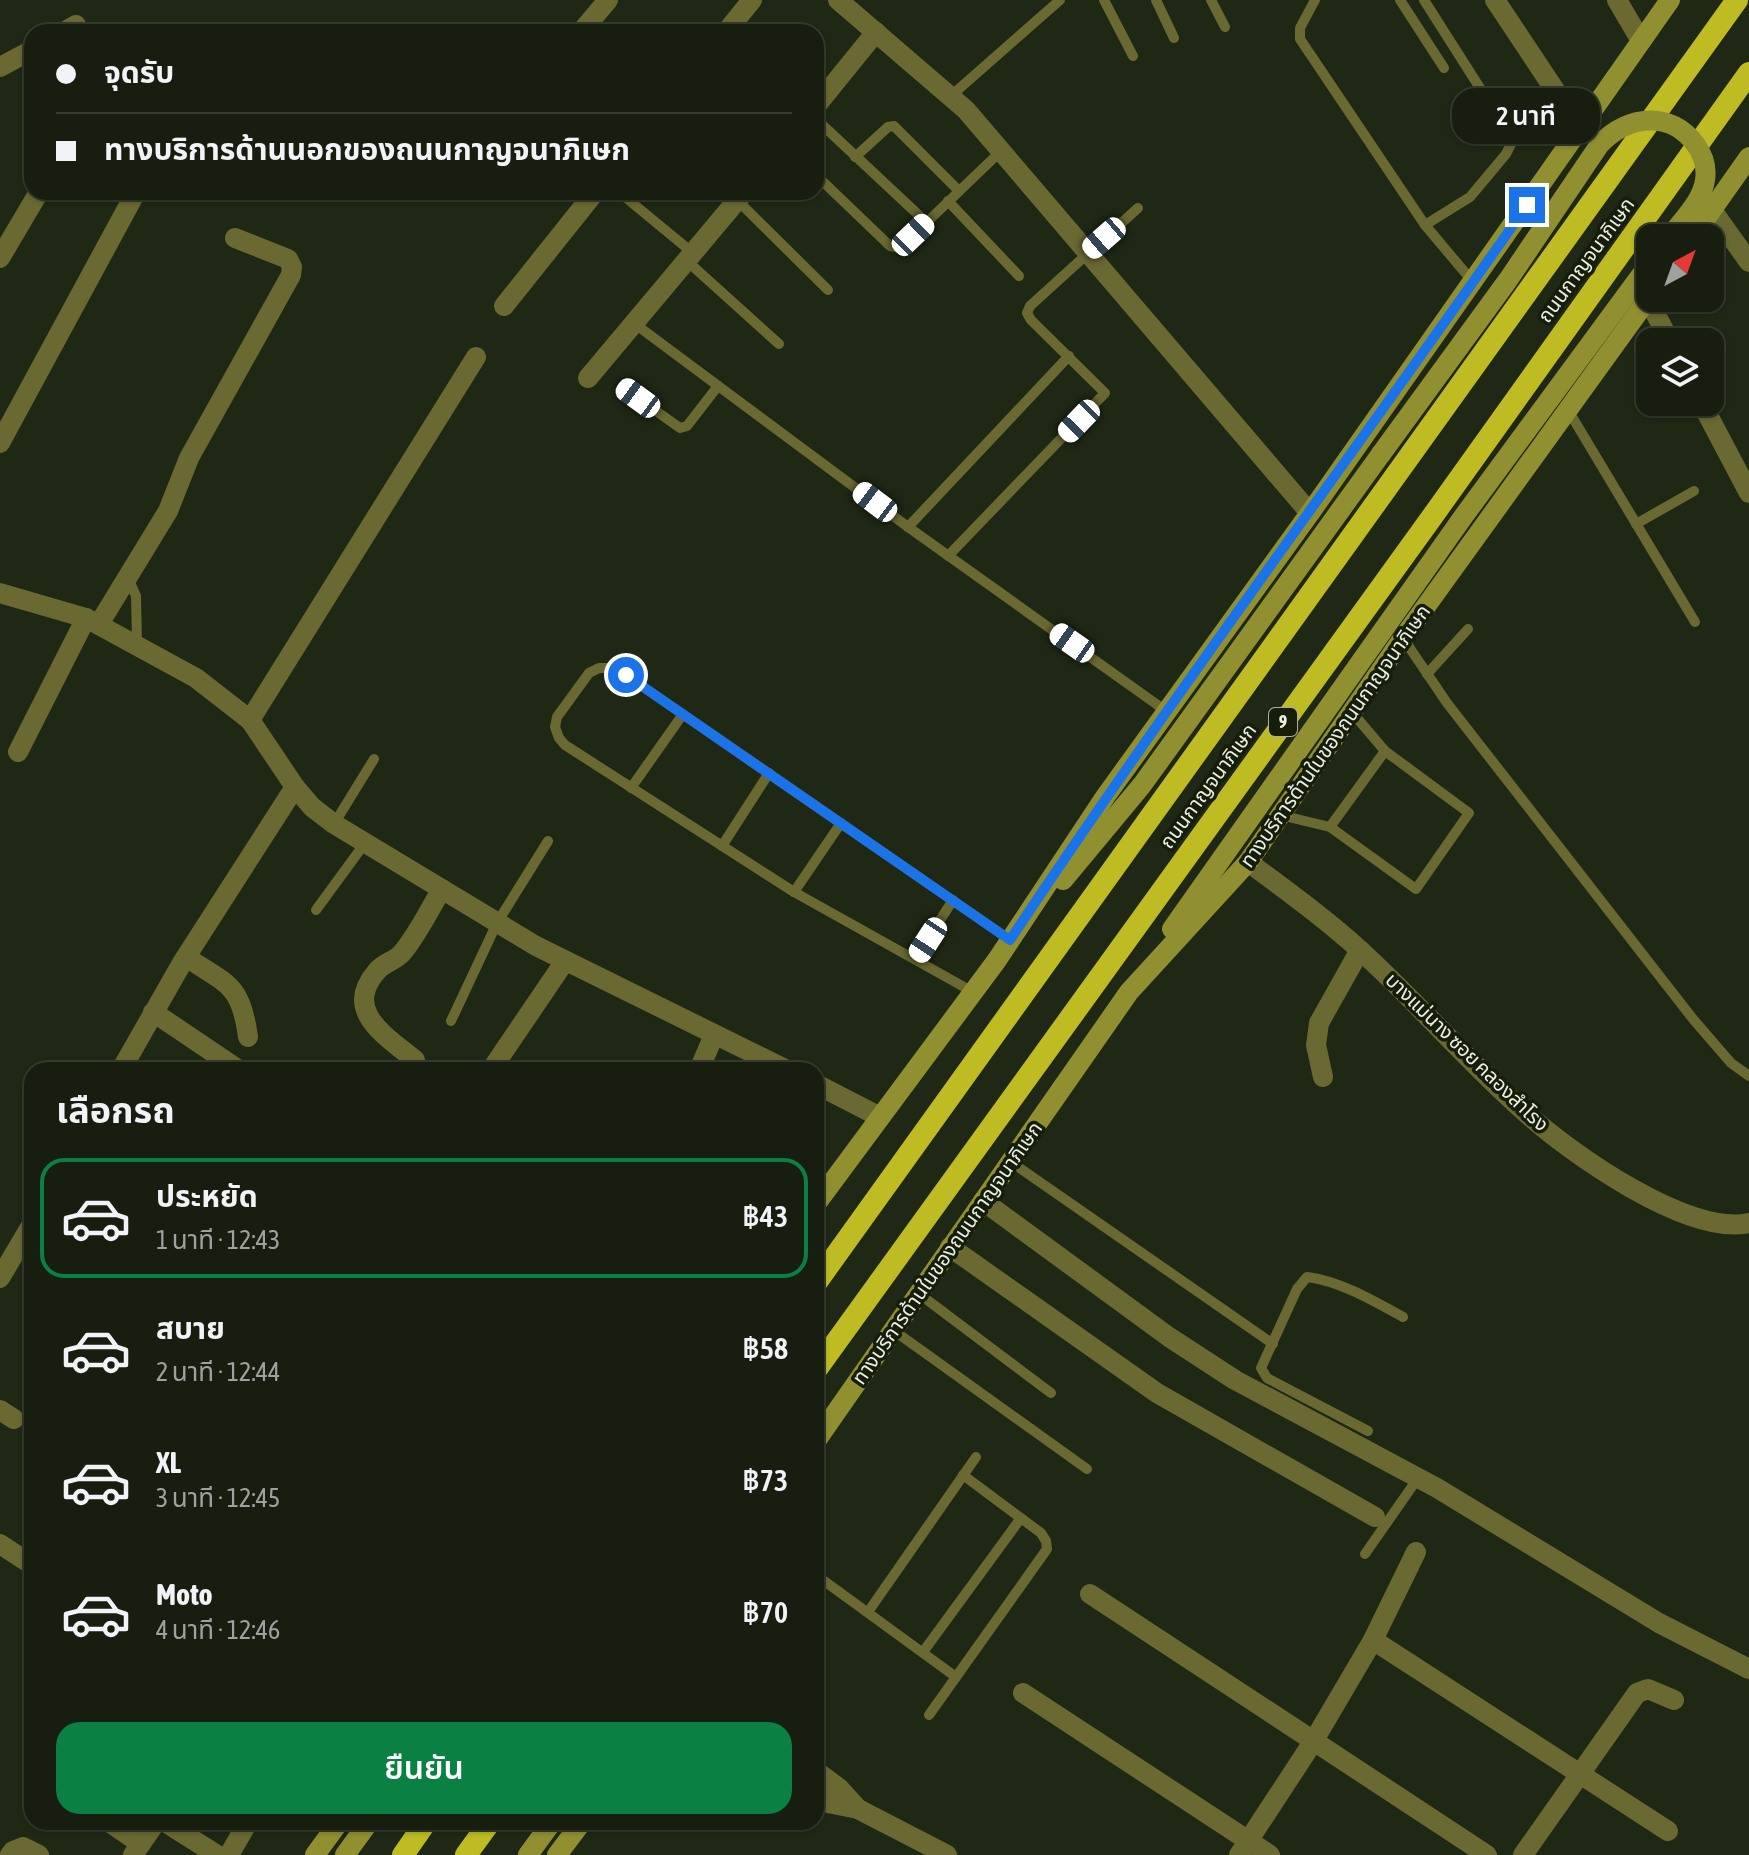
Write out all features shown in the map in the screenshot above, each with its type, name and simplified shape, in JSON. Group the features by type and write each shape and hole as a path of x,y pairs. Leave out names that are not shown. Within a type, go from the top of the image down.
{"highway":[{"path":"1719,26 1730,0"},
{"name":"ถนนกาญจนาภิเษก","path":"824,1272 1737,0"},
{"name":"ถนนกาญจนาภิเษก","path":"824,1359 1749,73"},
{"path":"403,1855 420,1830"},
{"path":"466,1855 484,1830"}],"main road":[{"path":"997,960 1105,797 1310,513 1670,0"},
{"path":"824,1193 997,960 1142,785 1508,280 1611,132 1627,123 1662,120 1685,133 1702,153 1706,180 1700,195 1679,224"},
{"path":"1702,224 1748,163"},
{"path":"1129,992 1463,517 1636,282"},
{"name":"ทางบริการด้านในของถนนกาญจนาภิเษก","path":"824,1429 1129,992 1248,862 1351,711 1639,312"},
{"path":"315,1855 333,1830"},
{"path":"345,1855 363,1830"},
{"path":"528,1855 546,1830"},
{"path":"557,1855 576,1830"}],"street":[{"path":"588,24 608,0"},
{"path":"732,24 752,0"},
{"path":"838,0 952,95 1310,513"},
{"path":"1495,0 1580,128"},
{"path":"1617,0 1641,41"},
{"path":"824,96 876,32"},
{"path":"0,67 24,56"},
{"path":"0,258 34,200"},
{"path":"0,443 132,200"},
{"path":"504,306 589,200"},
{"path":"588,378 738,200"},
{"path":"1712,210 1749,262"},
{"path":"18,752 93,621 128,578 168,511 189,458 291,275 292,267 288,259 235,238"},
{"path":"250,720 476,357"},
{"path":"1708,416 1749,493"},
{"path":"0,593 93,621 196,678 250,720 295,787 312,807 334,824 565,961 770,1062"},
{"path":"125,1062 186,957 295,787"},
{"name":"บางแม่นาง ซอย คลองสำโรง","path":"1248,862 1360,950 1513,1101 1564,1142 1632,1189 1678,1212 1722,1224 1749,1223"},
{"path":"415,1060 374,1027 363,1008 365,992 380,968 392,962 408,944 442,889"},
{"path":"1323,1077 1316,1045 1319,1023 1360,950"},
{"path":"186,957 239,996 244,1007 248,1037"},
{"path":"496,1062 565,961"},
{"path":"153,1012 227,1062"},
{"path":"702,1062 714,1035"},
{"path":"824,1088 880,1117"},
{"path":"983,1201 1169,1337 1235,1380 1418,1478 1659,1623 1749,1669"},
{"path":"0,1278 24,1238"},
{"path":"950,1247 1184,1409 1375,1517"},
{"path":"0,1544 24,1560"},
{"path":"1244,1848 1313,1742 1373,1640 1416,1552"},
{"path":"1090,1594 1487,1855"},
{"path":"1373,1640 1668,1831"},
{"path":"1523,1855 1637,1693 1648,1689 1674,1700"},
{"path":"1023,1693 1244,1848 1270,1855"},
{"path":"824,1777 858,1809"},
{"path":"824,1800 858,1809 947,1855"},
{"path":"117,1830 137,1849 150,1830"},
{"path":"178,1830 217,1855"},
{"path":"229,1855 243,1830"},
{"path":"10,1855 23,1847 39,1855"}],"lane":[{"path":"952,95 1060,0"},
{"path":"1104,0 1133,56"},
{"path":"1156,0 1174,38"},
{"path":"1211,0 1225,27"},
{"path":"1315,0 1300,28 1300,39 1425,225 1473,282"},
{"path":"1400,0 1444,68"},
{"path":"1424,0 1513,140 1506,154 1470,197 1425,225"},
{"path":"855,157 888,127 894,126 959,191"},
{"path":"824,127 926,222"},
{"path":"824,182 894,248 900,248 1001,151"},
{"path":"628,200 779,344"},
{"path":"745,200 828,290"},
{"path":"948,201 1019,276"},
{"path":"948,556 1105,393 1027,313 1030,306 1087,252 1138,208"},
{"path":"635,324 908,527 1166,711"},
{"path":"908,527 1069,356"},
{"path":"624,388 680,428 687,426 718,386"},
{"path":"1568,410 1695,622"},
{"path":"1636,524 1694,491"},
{"path":"128,578 136,596 137,644"},
{"path":"1427,674 1468,629"},
{"path":"1403,638 1447,703 1693,1019 1731,1063 1749,1076"},
{"path":"973,992 794,892 565,745 555,727 557,717 589,673 599,668 611,668 626,675 1010,940"},
{"path":"1280,815 1330,827 1416,889 1469,813 1385,751 1351,711"},
{"path":"631,788 683,714"},
{"path":"1330,827 1385,751"},
{"path":"334,824 374,759"},
{"path":"722,846 769,773"},
{"path":"794,892 841,823"},
{"path":"451,1021 497,923 548,841"},
{"path":"316,910 365,843"},
{"path":"915,959 953,900"},
{"path":"1011,1162 1273,1344"},
{"path":"1368,1431 1267,1378 1261,1368 1297,1289 1307,1277 1325,1280 1403,1317"},
{"path":"918,1293 1051,1393"},
{"path":"892,1330 1087,1469"},
{"path":"868,1612 976,1457"},
{"path":"929,1715 1047,1549 1041,1533 963,1475"},
{"path":"1365,1554 1418,1478"},
{"path":"923,1652 1021,1518"},
{"path":"824,1581 956,1677"}],"route":[{"path":"626,675 1010,940 1105,797 1527,205"}]}
